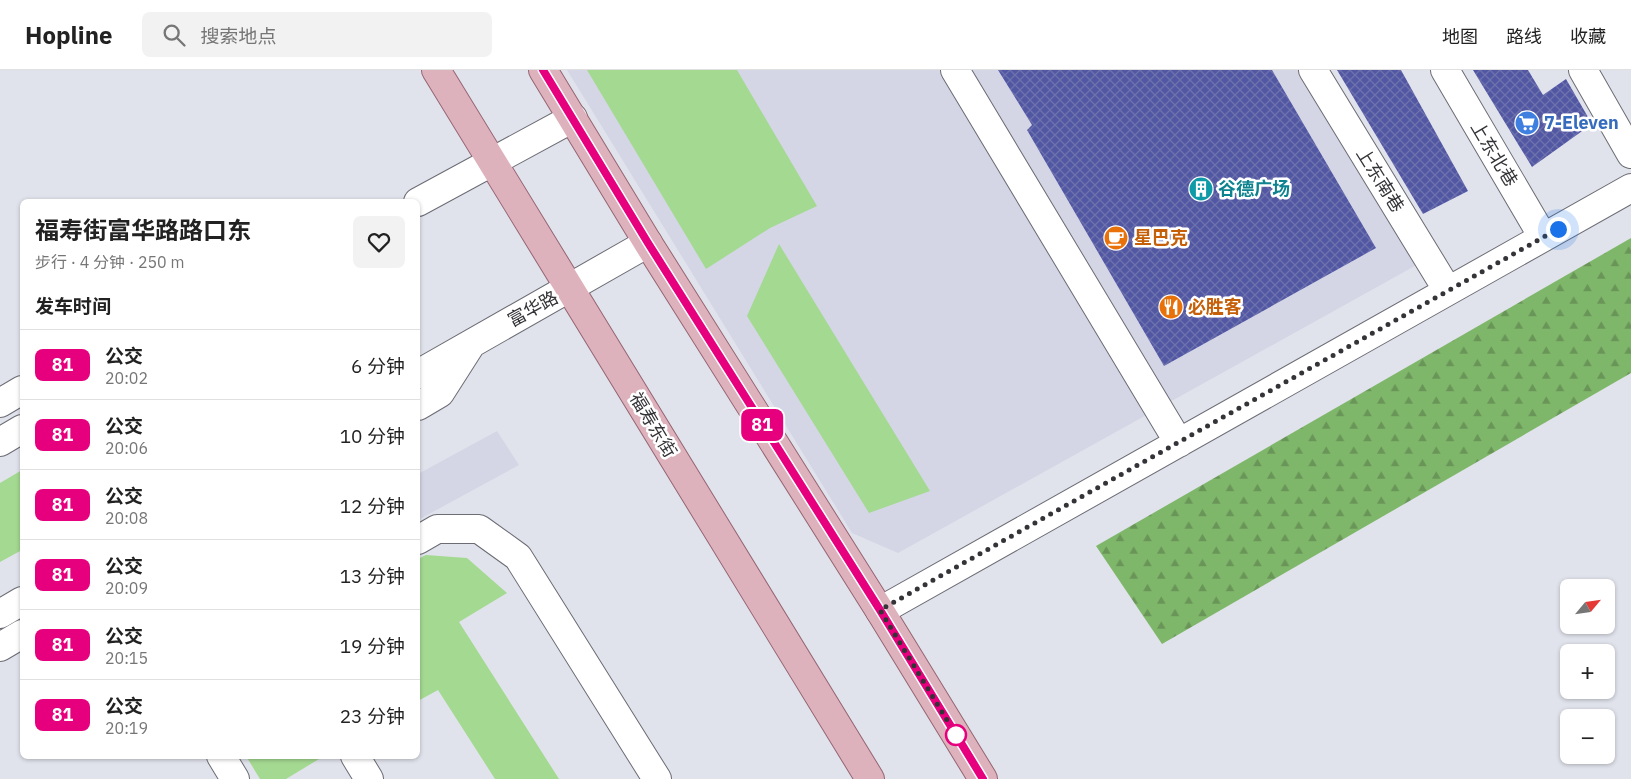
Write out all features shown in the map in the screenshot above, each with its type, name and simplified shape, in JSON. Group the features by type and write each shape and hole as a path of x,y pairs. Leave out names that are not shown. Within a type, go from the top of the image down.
{"main road":[{"name":"福寿东街","path":"436,70 870,779"},
{"path":"543,70 648,243 880,610 983,779"}],"street":[{"path":"955,70 1179,443"},
{"name":"上东南巷","path":"1313,70 1448,291"},
{"name":"上东北巷","path":"1445,70 1544,238"},
{"path":"1583,70 1631,154"},
{"path":"420,201 573,118"},
{"path":"880,610 1631,188"},
{"name":"富华路","path":"420,373 648,243"},
{"path":"420,405 440,393 471,344"},
{"path":"0,403 20,391"},
{"path":"0,442 20,430"},
{"path":"420,539 437,529 479,529 518,557 657,779"},
{"path":"0,614 20,602"},
{"path":"0,647 20,635"},
{"path":"223,759 235,779"},
{"path":"357,759 369,779"}],"shaded area":[{"name":"谷德广场","path":"567,70 1308,70 1422,262 898,553 852,533"},
{"path":"497,431 519,465 420,519 420,473"}],"green space":[{"path":"587,70 737,70 817,206 770,228 706,269"},
{"path":"1631,238 1631,373 1162,644 1096,546"},
{"path":"779,244 930,491 869,513 747,316"},
{"path":"20,471 20,551 0,562 0,483"},
{"path":"426,555 467,558 507,593 459,622 559,779 495,779 438,690 420,700 420,558"},
{"path":"248,759 319,759 286,779 260,779"}],"building":[{"name":"谷德广场","path":"998,70 1272,70 1376,248 1164,366 1027,130 1032,125"},
{"path":"1337,70 1401,70 1468,191 1423,214"},
{"path":"1473,70 1528,70 1543,95 1566,79 1592,124 1532,167"}],"bus line":[{"name":"81","path":"543,70 648,243 880,610 983,779"}],"place":[{"name":"7-Eleven","path":"1527,123"},
{"name":"谷德广场","path":"1201,189"},
{"name":"星巴克","path":"1116,238"},
{"name":"必胜客","path":"1171,307"}],"route":[{"path":"956,735 880,610 1558,229"}]}
